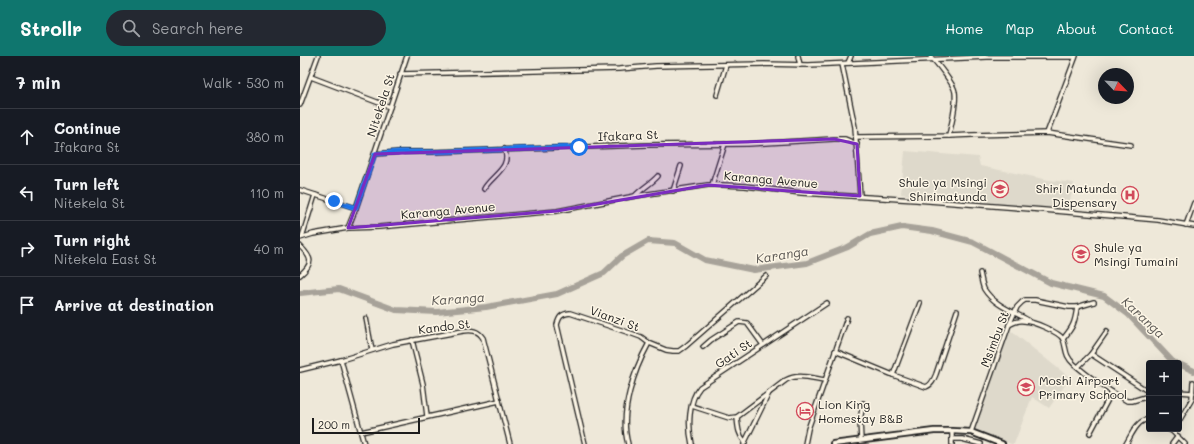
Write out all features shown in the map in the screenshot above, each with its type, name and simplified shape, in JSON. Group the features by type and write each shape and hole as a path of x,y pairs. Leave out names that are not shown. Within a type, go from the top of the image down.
{"street":[{"path":"300,105 302,95 311,77 318,56"},
{"name":"Nitekela St","path":"348,228 375,154 407,56"},
{"path":"798,56 800,65"},
{"path":"848,63 851,56"},
{"path":"930,56 952,85 955,92 955,101 949,136"},
{"path":"400,74 619,69 656,66 842,64 1076,56 1047,133"},
{"path":"842,64 852,108 856,137 860,196"},
{"path":"716,95 726,65"},
{"path":"311,77 390,107"},
{"path":"856,137 1047,133 1131,145"},
{"name":"Ifakara St","path":"375,154 399,152 647,145 748,144 834,139 845,139 856,144"},
{"path":"712,185 725,144"},
{"path":"484,189 502,169 506,157 504,149"},
{"path":"673,191 681,166"},
{"path":"635,196 658,176"},
{"name":"Karanga Avenue","path":"301,238 313,234 348,228 379,227 557,211 635,196 712,185 745,186 801,193 860,196 1081,213 1158,220 1194,226"},
{"path":"300,190 356,208"},
{"path":"301,238 315,195"},
{"path":"1186,224 1194,203"},
{"path":"300,246 308,254 310,259 309,266 300,275"},
{"path":"980,273 984,288 993,300 1000,306 1060,336 1063,339 1068,359 1101,385 1127,401 1146,397"},
{"name":"Vianzi St","path":"585,444 557,325 560,316 570,313 641,337 649,343 666,350 679,351 766,276"},
{"name":"Msimbu St","path":"971,432 1017,307 1025,300 1035,300 1069,307 1077,307 1094,302"},
{"name":"Gati St","path":"692,444 689,424 696,392 700,387 827,302"},
{"path":"892,375 920,303"},
{"path":"1063,339 1075,320 1077,307"},
{"path":"835,351 892,375 926,387 929,386 934,380 957,311"},
{"path":"366,318 372,350"},
{"path":"806,444 808,429 847,318"},
{"path":"1010,325 1022,320 1030,321"},
{"path":"703,347 739,322 747,323 763,345"},
{"name":"Kando St","path":"300,370 341,360 393,344 472,330 480,334 483,338 510,444"},
{"path":"1078,367 1107,331"},
{"path":"412,340 423,384 427,416"},
{"path":"628,444 625,434 627,405 639,362 649,343"},
{"path":"1090,354 1146,390"},
{"path":"341,360 364,444"},
{"path":"692,406 729,418 737,417 792,376 824,380"},
{"path":"1182,416 1190,404 1193,393 1193,382"},
{"path":"745,443 770,392"},
{"path":"1090,433 1112,392"},
{"path":"1182,392 1193,393"},
{"path":"361,432 499,401"},
{"path":"861,440 860,421 863,403"},
{"path":"737,417 739,434 745,443"},
{"path":"1126,444 1140,422 1146,420"},
{"path":"833,444 934,431 952,431 971,432 1002,444"},
{"path":"952,431 952,444"},
{"path":"1175,432 1185,444"},
{"path":"1172,444 1178,436"},
{"path":"952,439 962,439 982,444"}],"highlighted area":[{"path":"834,139 857,144 860,196 708,185 557,211 348,228 375,154"}],"shaded area":[{"path":"905,151 978,157 980,166 1049,180 1074,183 1068,209 1007,205 901,194"},
{"name":"Moshi Airport Primary School","path":"1010,330 1070,378 1049,408 1032,397 1014,444 974,429"}],"waterway":[{"name":"Karanga","path":"300,293 339,289 396,310 437,312 486,307 557,294 604,273 622,256 648,241 675,243 705,260 754,270 807,263 848,247 870,234 902,227 932,231 973,242 1051,283 1104,296 1128,314 1171,360"},
{"name":"Karanga","path":"1182,365 1194,371"}],"place":[{"name":"Shule ya Msingi Shirimatunda","path":"1000,189"},
{"name":"Shiri Matunda Dispensary","path":"1130,195"},
{"name":"Shule ya Msingi Tumaini","path":"1081,254"},
{"name":"Moshi Airport Primary School","path":"1026,387"},
{"name":"Lion King Homestay B&B","path":"805,411"}],"route":[{"path":"334,201 356,208 375,154 579,147"}]}
